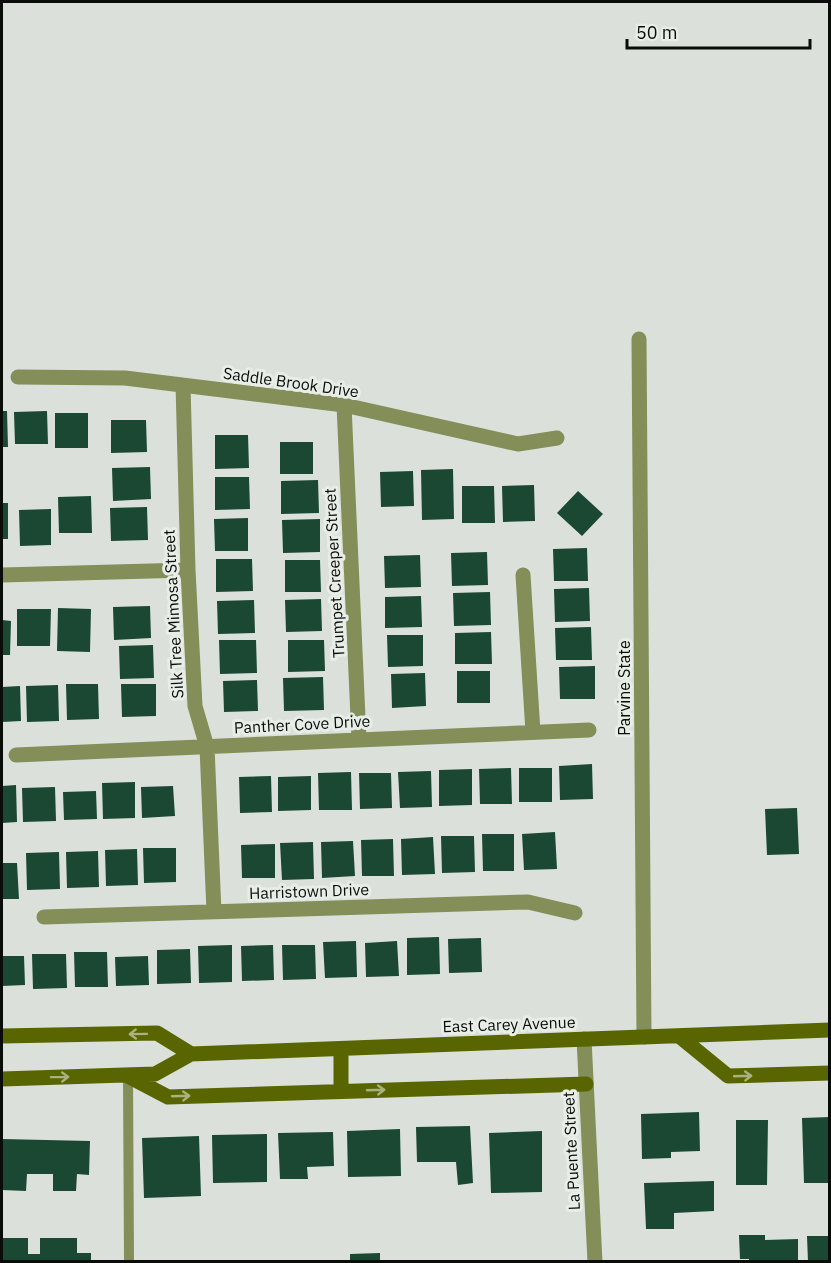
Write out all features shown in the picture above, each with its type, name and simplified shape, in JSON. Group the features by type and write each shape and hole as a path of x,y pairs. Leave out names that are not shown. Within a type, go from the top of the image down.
{"main road":[{"name":"East Carey Avenue","path":"2,1078 155,1074 191,1054 830,1030"},
{"path":"2,1036 157,1033 191,1054"},
{"path":"679,1036 728,1076 830,1073"},
{"path":"341,1049 341,1092"},
{"path":"128,1076 168,1097 586,1084"}],"street":[{"name":"Parvine State","path":"639,339 644,1037"},
{"name":"Saddle Brook Drive","path":"18,377 125,378 344,405 518,444 557,438"},
{"name":"Silk Tree Mimosa Street","path":"183,385 188,570 195,705 207,747 214,912"},
{"name":"Trumpet Creeper Street","path":"344,405 359,740"},
{"path":"2,575 188,570"},
{"path":"523,574 533,732"},
{"name":"Panther Cove Drive","path":"16,755 589,730"},
{"name":"Harristown Drive","path":"44,917 528,902 575,913"},
{"name":"La Puente Street","path":"584,1040 595,1262"}],"lane":[{"path":"128,1076 129,1262"}],"building":[{"path":"2,411 7,411 8,447 2,447"},
{"path":"47,411 48,444 15,444 14,412"},
{"path":"55,413 88,413 88,448 55,448"},
{"path":"111,420 146,420 147,452 111,453"},
{"path":"215,435 248,435 249,468 215,469"},
{"path":"280,442 313,442 313,474 280,474"},
{"path":"150,467 151,499 113,501 112,468"},
{"path":"453,469 454,519 422,520 421,470"},
{"path":"413,471 414,506 381,507 380,472"},
{"path":"215,477 249,477 250,509 215,510"},
{"path":"318,480 319,513 281,514 281,481"},
{"path":"534,485 535,521 503,522 502,486"},
{"path":"462,486 494,486 495,523 462,523"},
{"path":"578,491 603,514 582,536 557,513"},
{"path":"91,496 92,533 59,533 58,497"},
{"path":"2,503 8,503 8,539 2,539"},
{"path":"147,507 148,540 111,541 110,508"},
{"path":"51,509 51,545 20,546 19,510"},
{"path":"248,518 248,551 215,551 214,519"},
{"path":"320,519 320,552 283,553 282,520"},
{"path":"587,548 588,581 554,581 553,549"},
{"path":"487,552 488,585 452,586 451,553"},
{"path":"420,555 421,587 385,588 384,556"},
{"path":"216,559 252,559 253,591 216,592"},
{"path":"285,560 320,560 321,592 285,592"},
{"path":"589,588 590,621 555,622 554,589"},
{"path":"490,592 491,625 454,626 453,593"},
{"path":"421,596 422,627 385,628 385,597"},
{"path":"321,599 322,631 286,632 285,600"},
{"path":"254,600 255,633 218,634 217,601"},
{"path":"150,606 151,638 114,640 113,607"},
{"path":"58,608 91,609 90,652 57,651"},
{"path":"17,609 51,609 50,646 17,646"},
{"path":"2,620 11,621 10,655 2,655"},
{"path":"591,627 592,660 556,660 555,628"},
{"path":"491,632 492,664 455,664 455,633"},
{"path":"387,635 423,635 423,666 388,667"},
{"path":"219,640 256,640 257,673 220,674"},
{"path":"288,640 324,640 325,671 288,672"},
{"path":"153,645 154,678 120,679 119,646"},
{"path":"595,666 595,699 560,699 559,667"},
{"path":"457,671 490,671 490,703 457,703"},
{"path":"425,673 426,706 392,708 391,674"},
{"path":"323,677 324,710 284,711 283,678"},
{"path":"257,680 258,711 224,712 223,681"},
{"path":"66,684 98,684 99,719 67,720"},
{"path":"121,684 156,684 156,716 122,717"},
{"path":"58,685 59,721 27,722 26,686"},
{"path":"20,686 21,721 2,722 2,687"},
{"path":"592,764 593,799 560,800 559,766"},
{"path":"511,768 512,804 480,804 479,769"},
{"path":"519,768 552,768 552,802 519,802"},
{"path":"472,769 472,805 439,806 439,770"},
{"path":"431,771 432,807 400,808 398,772"},
{"path":"351,772 352,810 319,810 318,773"},
{"path":"359,773 391,773 392,808 360,809"},
{"path":"271,776 272,812 240,813 239,777"},
{"path":"311,776 311,810 278,811 278,777"},
{"path":"135,782 135,818 103,819 102,783"},
{"path":"16,785 17,822 2,823 2,786"},
{"path":"173,786 175,816 142,818 141,787"},
{"path":"55,787 56,821 23,822 22,788"},
{"path":"96,791 97,819 64,820 63,792"},
{"path":"797,808 799,854 767,855 765,809"},
{"path":"555,832 557,869 524,870 522,834"},
{"path":"482,834 514,834 514,871 483,871"},
{"path":"441,836 474,836 475,872 442,873"},
{"path":"433,837 435,874 402,875 401,839"},
{"path":"393,839 394,876 362,876 361,840"},
{"path":"353,841 355,876 322,878 321,842"},
{"path":"313,842 314,879 282,880 280,843"},
{"path":"275,844 275,878 242,878 241,845"},
{"path":"143,848 176,848 176,882 144,883"},
{"path":"137,849 138,885 106,886 105,850"},
{"path":"98,851 99,887 67,888 66,852"},
{"path":"59,852 60,889 27,890 26,853"},
{"path":"2,863 17,863 19,899 2,899"},
{"path":"439,937 440,974 407,975 407,938"},
{"path":"481,938 482,972 449,973 448,939"},
{"path":"356,941 357,977 325,978 323,942"},
{"path":"397,941 399,976 366,977 365,943"},
{"path":"232,945 232,982 199,983 198,946"},
{"path":"273,945 274,980 242,981 241,946"},
{"path":"282,945 315,945 316,979 283,980"},
{"path":"190,949 191,983 157,984 157,950"},
{"path":"74,952 107,952 108,987 75,987"},
{"path":"32,954 66,954 67,988 33,989"},
{"path":"2,956 24,956 25,985 2,986"},
{"path":"148,956 149,985 116,986 115,957"},
{"path":"699,1112 700,1151 671,1152 671,1158 642,1159 641,1114"},
{"path":"830,1117 830,1183 804,1183 802,1118"},
{"path":"736,1120 768,1120 767,1185 736,1185"},
{"path":"470,1126 473,1183 458,1185 456,1162 417,1162 416,1127"},
{"path":"400,1129 401,1176 348,1177 347,1131"},
{"path":"542,1131 542,1192 491,1193 489,1133"},
{"path":"333,1132 334,1166 307,1167 308,1179 280,1179 278,1133"},
{"path":"267,1134 267,1182 213,1183 212,1135"},
{"path":"199,1136 201,1196 144,1198 142,1138"},
{"path":"2,1139 90,1141 89,1175 77,1174 76,1191 53,1191 53,1174 27,1174 26,1191 2,1190"},
{"path":"714,1181 714,1211 674,1213 674,1229 646,1229 644,1183"},
{"path":"739,1235 765,1235 765,1240 798,1239 798,1262 749,1262 749,1259 740,1259"},
{"path":"807,1236 830,1236 830,1262 808,1262"},
{"path":"2,1238 28,1238 28,1254 40,1254 40,1238 77,1238 77,1253 91,1253 91,1262 2,1262"},
{"path":"380,1253 380,1262 350,1262 350,1254"}]}
